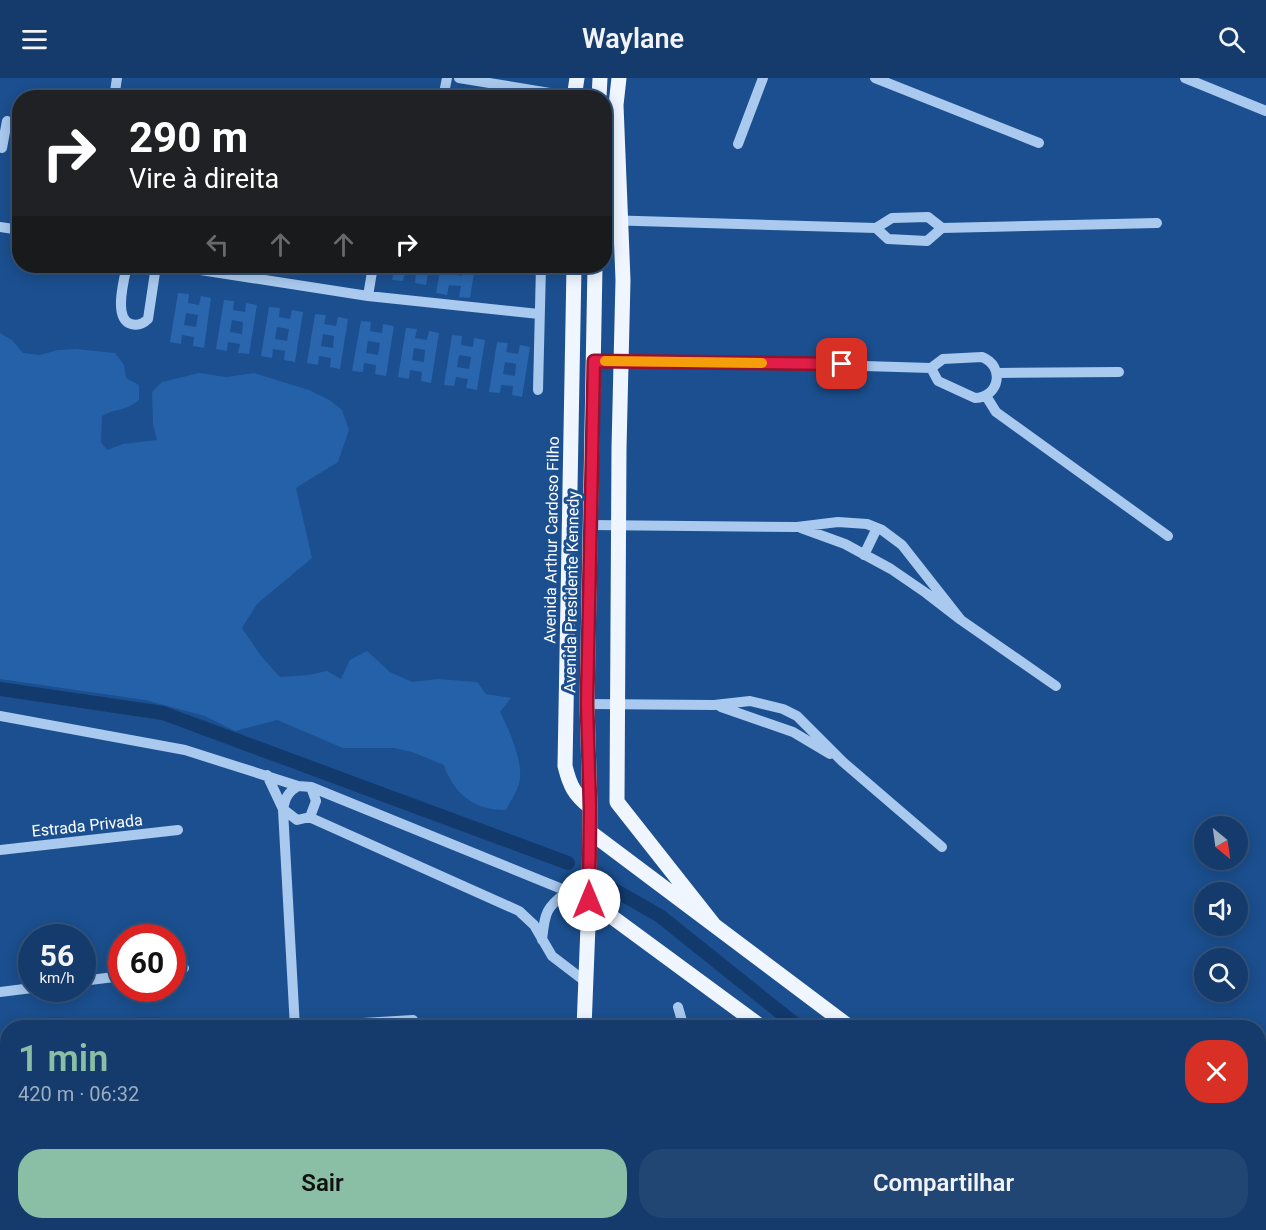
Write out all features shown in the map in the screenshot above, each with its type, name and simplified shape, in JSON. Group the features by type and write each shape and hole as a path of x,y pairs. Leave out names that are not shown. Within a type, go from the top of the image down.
{"main road":[{"path":"619,78 616,105 623,280 617,802 714,925"},
{"name":"Avenida Arthur Cardoso Filho","path":"574,273 564,766 570,785 577,796 590,807"},
{"name":"Avenida Presidente Kennedy","path":"584,1020 590,832 587,704 595,273"},
{"path":"590,832 840,1020"},
{"path":"589,900 752,1020"}],"street":[{"path":"459,78 532,90"},
{"path":"738,144 764,78"},
{"path":"875,78 1039,143"},
{"path":"1185,78 1266,111"},
{"path":"1,151 4,121"},
{"path":"612,220 876,228 892,218 928,217 942,228 1157,223"},
{"path":"876,228 888,240 927,241 942,228"},
{"path":"126,273 121,314 126,322 133,325 140,325 148,319 155,273"},
{"path":"220,273 368,296 539,314"},
{"path":"368,296 372,273"},
{"path":"538,390 541,273"},
{"path":"594,361 850,364 931,368 943,359 982,357 992,363 997,373 997,384 986,396 975,398 938,381 931,368"},
{"path":"997,373 1119,372"},
{"path":"986,396 996,412 1168,536"},
{"path":"590,525 797,526 838,522 867,524 902,545 961,620"},
{"path":"797,526 845,544 909,581 1056,686"},
{"path":"864,555 877,528"},
{"path":"587,704 714,705 750,701 783,709 797,716 843,762 942,847"},
{"path":"714,705 793,732 843,762"},
{"path":"0,716 184,750 298,786 311,787 589,900"},
{"path":"267,775 283,809 296,819 309,817 519,911 534,925 552,956 585,982"},
{"path":"295,1020 283,809 286,798 298,786"},
{"path":"309,817 316,801 311,787"},
{"path":"284,838 296,819"},
{"name":"Estrada Privada","path":"0,850 178,830"},
{"path":"542,940 544,917 552,903 568,891"},
{"path":"0,992 18,990"},
{"path":"678,1007 682,1020"}],"shaded area":[{"path":"0,333 12,340 23,353 40,355 58,350 76,349 115,353 124,365 126,378 139,385 139,400 102,416 101,442 107,450 123,444 157,440 153,424 152,392 162,382 199,373 226,377 254,373 309,390 331,401 342,410 349,430 338,462 296,488 312,558 257,604 242,628 261,656 280,677 327,671 341,679 350,660 367,651 390,672 412,682 438,679 477,682 486,694 511,698 500,712 515,747 520,776 518,787 506,810 495,810 467,799 453,784 444,765 412,752 394,748 343,748 277,720 235,731 205,716 145,700 0,679"}],"building":[{"path":"394,273 405,273 403,281 392,280"},
{"path":"405,273 428,273 426,285 415,283 416,274"},
{"path":"440,273 462,276 463,273 474,273 470,298 459,297 461,286 449,285 447,295 436,293"},
{"path":"178,293 189,294 188,303 199,305 201,296 211,298 204,348 193,346 194,337 182,335 181,344 170,342","holes":["186,313 198,315 196,327 184,325"]},
{"path":"224,300 234,301 233,310 245,312 246,303 257,305 249,354 238,353 240,344 228,342 227,351 216,349","holes":["232,320 243,322 242,334 230,332"]},
{"path":"269,307 280,308 279,317 290,319 292,310 303,312 295,362 284,360 285,351 273,349 272,358 261,356","holes":["277,327 289,329 287,341 275,339"]},
{"path":"315,314 326,315 324,324 336,326 338,317 348,319 340,369 330,367 331,358 319,356 318,365 307,363","holes":["323,334 334,336 333,348 321,346"]},
{"path":"361,321 371,322 370,331 382,333 383,324 394,326 386,376 375,374 376,365 364,363 363,372 352,371","holes":["368,341 380,343 378,355 366,353"]},
{"path":"406,328 417,329 415,338 427,340 429,331 439,333 431,383 421,381 422,372 410,370 409,379 398,377","holes":["414,348 425,350 424,362 412,360"]},
{"path":"452,335 462,336 461,345 473,347 474,338 485,340 477,390 466,388 468,379 456,377 454,386 444,385","holes":["459,355 471,357 469,369 457,367"]},
{"path":"497,342 508,343 506,352 518,354 520,345 530,347 522,397 512,395 513,386 501,385 500,393 489,392","holes":["505,362 516,364 515,376 503,374"]}],"waterway":[{"path":"0,689 163,713 568,863"},
{"path":"611,888 660,916 790,1020"}],"slow traffic":[{"path":"605,361 762,363"}],"route":[{"path":"589,900 590,807 587,704 594,361 842,364"}]}
